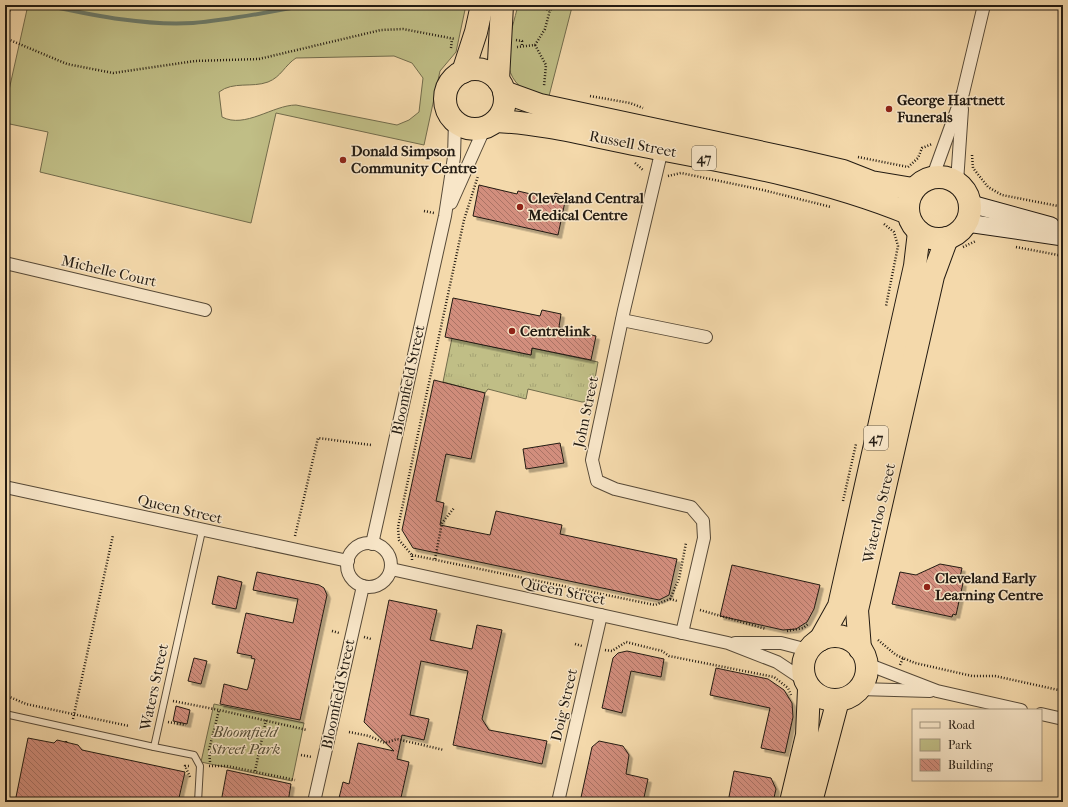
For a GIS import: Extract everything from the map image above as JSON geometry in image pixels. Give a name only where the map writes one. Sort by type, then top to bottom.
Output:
[{"type":"highway","points":[[455,121],[446,106],[446,97],[452,81],[463,72],[476,32],[482,5]]},
{"type":"highway","points":[[490,124],[504,108],[501,86],[502,5]]},
{"type":"highway","name":"47","points":[[463,72],[482,70],[491,74],[501,86]]},
{"type":"highway","name":"Russell Street","points":[[501,86],[544,93],[796,160],[843,171],[871,182],[913,189]]},
{"type":"highway","name":"47","points":[[455,121],[469,128],[490,124]]},
{"type":"highway","name":"Russell Street","points":[[490,124],[536,125],[662,149],[818,182],[868,197],[908,213]]},
{"type":"highway","points":[[933,176],[948,177],[957,182],[967,193],[969,213],[953,245],[919,232],[912,224],[908,213],[908,202],[913,189],[921,181],[933,176]]},
{"type":"highway","name":"Waterloo Street","points":[[812,637],[838,606],[915,266],[919,232]]},
{"type":"highway","name":"Waterloo Street","points":[[867,650],[857,610],[932,276],[953,245]]},
{"type":"highway","points":[[812,637],[846,638],[867,650]]},
{"type":"highway","name":"47","points":[[791,802],[807,736],[802,690],[802,670],[804,659],[812,637]]},
{"type":"highway","name":"47","points":[[859,689],[867,673],[867,650]]},
{"type":"highway","points":[[802,690],[827,700],[838,700],[849,697],[859,689]]},
{"type":"highway","points":[[811,802],[838,700]]},
{"type":"main road","points":[[969,213],[1063,229]]},
{"type":"main road","points":[[969,213],[1063,237]]},
{"type":"street","points":[[933,176],[963,93],[984,5]]},
{"type":"street","points":[[957,182],[963,93]]},
{"type":"street","name":"Bloomfield Street","points":[[372,544],[445,216],[454,157],[455,121]]},
{"type":"street","name":"Bloomfield Street","points":[[445,216],[490,124]]},
{"type":"street","name":"John Street","points":[[662,149],[622,320],[592,460],[598,480],[615,489],[691,507],[703,521],[704,538],[682,634]]},
{"type":"street","name":"Michelle Court","points":[[5,263],[205,310]]},
{"type":"street","points":[[622,320],[706,336]]},
{"type":"street","name":"Queen Street","points":[[5,487],[348,561]]},
{"type":"street","points":[[372,544],[385,550],[389,555],[391,569],[384,582],[378,585],[363,586],[349,574],[348,561],[350,555],[359,546],[372,544]]},
{"type":"street","name":"Queen Street","points":[[391,569],[728,643],[777,662],[802,690]]},
{"type":"street","name":"Bloomfield Street","points":[[314,802],[363,586]]},
{"type":"street","name":"Doig Street","points":[[558,802],[601,616]]},
{"type":"street","name":"Queen Street","points":[[728,643],[781,643],[812,637]]},
{"type":"street","points":[[867,650],[897,676],[937,691],[1017,709]]},
{"type":"street","points":[[859,689],[937,691]]},
{"type":"street","points":[[1042,714],[1063,719]]},
{"type":"lane","name":"Waters Street","points":[[5,714],[154,746],[202,530]]},
{"type":"lane","points":[[154,746],[194,755],[200,766],[199,799]]},
{"type":"path","points":[[8,17],[11,5]]},
{"type":"path","points":[[526,5],[550,10]]},
{"type":"path","points":[[511,47],[535,45],[545,29],[550,10],[557,5]]},
{"type":"path","points":[[5,38],[67,64],[113,73],[195,61],[259,59],[381,30],[403,29],[457,40]]},
{"type":"path","points":[[450,51],[452,39]]},
{"type":"path","points":[[522,41],[522,47]]},
{"type":"path","points":[[535,45],[546,65],[544,93]]},
{"type":"path","points":[[583,95],[630,103],[644,108]]},
{"type":"path","points":[[853,156],[908,167],[918,158],[922,148],[933,144],[944,146]]},
{"type":"path","points":[[960,149],[968,150],[973,157],[973,168],[988,187],[1002,195],[1063,207]]},
{"type":"path","points":[[629,161],[637,163],[643,170],[656,176],[665,177],[681,173],[763,190],[832,207]]},
{"type":"path","points":[[481,169],[464,220],[398,527],[399,540],[412,554],[655,605],[670,598],[678,579],[686,543]]},
{"type":"path","points":[[883,223],[894,232],[898,246],[885,314]]},
{"type":"path","points":[[953,245],[982,240]]},
{"type":"path","points":[[1012,246],[1063,256]]},
{"type":"path","points":[[295,536],[318,438],[371,445]]},
{"type":"path","points":[[842,503],[857,438]]},
{"type":"path","points":[[435,559],[442,523],[454,508]]},
{"type":"path","points":[[71,728],[113,535]]},
{"type":"path","points":[[412,554],[412,560]]},
{"type":"path","points":[[670,598],[708,613],[770,630]]},
{"type":"path","points":[[784,632],[803,628],[812,637]]},
{"type":"path","points":[[575,644],[612,651],[626,642],[662,651],[669,656],[774,677],[788,688],[802,690]]},
{"type":"path","points":[[867,650],[880,644],[903,658],[915,663],[972,676],[995,676],[1063,691]]},
{"type":"path","points":[[897,676],[903,658]]},
{"type":"path","points":[[5,695],[26,704],[129,726]]},
{"type":"path","points":[[165,699],[308,730]]},
{"type":"path","points":[[210,766],[209,750],[219,710]]},
{"type":"path","points":[[160,720],[186,725]]},
{"type":"path","points":[[255,771],[266,720]]},
{"type":"path","points":[[349,732],[369,736],[385,742],[397,739],[444,750]]},
{"type":"path","points":[[199,799],[184,766],[227,766],[295,780]]},
{"type":"green space","points":[[28,5],[466,5],[456,52],[440,71],[424,145],[276,113],[251,223],[40,172],[48,132],[5,123],[5,108]],"holes":[[[394,56],[412,63],[423,78],[419,112],[409,120],[397,125],[296,105],[287,106],[259,116],[240,120],[231,120],[222,117],[219,92],[230,87],[256,85],[268,82],[280,74],[296,58]]]},
{"type":"green space","points":[[518,5],[582,5],[572,7],[549,96],[525,90],[516,82],[510,72],[508,50]]},
{"type":"green space","points":[[452,338],[531,355],[532,348],[598,362],[591,401],[582,402],[528,389],[526,399],[488,389],[485,393],[443,382]]},
{"type":"green space","name":"Bloomfield Street Park","points":[[214,704],[304,723],[292,781],[201,762]]},
{"type":"building","name":"Cleveland Central Medical Centre","points":[[479,185],[517,194],[518,191],[552,199],[555,193],[566,197],[558,235],[473,216]]},
{"type":"building","name":"Centrelink","points":[[453,298],[540,316],[542,310],[561,314],[559,327],[596,336],[591,360],[532,348],[531,355],[445,337]]},
{"type":"building","points":[[434,380],[485,393],[471,459],[446,454],[436,501],[444,503],[440,525],[490,535],[496,511],[562,525],[560,534],[677,559],[669,595],[659,600],[413,548],[402,530]]},
{"type":"building","points":[[560,443],[564,463],[526,469],[523,449]]},
{"type":"building","points":[[940,564],[962,568],[959,582],[963,583],[956,615],[953,614],[952,617],[892,604],[900,572],[916,575]]},
{"type":"building","points":[[732,565],[820,585],[814,609],[807,622],[796,629],[783,630],[720,616]]},
{"type":"building","points":[[257,572],[319,585],[324,588],[327,595],[300,720],[220,704],[224,684],[247,690],[248,688],[255,659],[251,658],[252,656],[237,653],[246,613],[293,623],[298,599],[253,590]]},
{"type":"building","points":[[218,576],[242,582],[236,609],[212,604]]},
{"type":"building","points":[[389,600],[437,610],[430,640],[472,649],[477,625],[502,630],[482,719],[489,730],[547,741],[542,764],[453,745],[468,671],[421,661],[410,715],[429,719],[424,740],[402,735],[397,759],[409,762],[400,802],[338,802],[343,782],[349,784],[358,743],[394,751],[364,722]]},
{"type":"building","points":[[627,651],[664,659],[661,677],[631,671],[622,713],[602,708],[613,658],[618,653]]},
{"type":"building","points":[[194,658],[207,661],[201,684],[188,681]]},
{"type":"building","points":[[716,668],[768,679],[784,690],[792,703],[793,717],[785,753],[761,748],[770,708],[710,695]]},
{"type":"building","points":[[176,706],[190,710],[187,724],[173,721]]},
{"type":"building","points":[[28,738],[54,743],[57,740],[78,745],[82,750],[185,772],[178,802],[15,802]]},
{"type":"building","points":[[599,741],[623,746],[629,755],[626,774],[648,779],[643,802],[580,802],[592,747]]},
{"type":"building","points":[[227,770],[291,784],[288,802],[221,802]]},
{"type":"building","points":[[734,771],[771,778],[776,789],[773,802],[728,802]]},
{"type":"waterway","points":[[45,5],[118,19],[156,23],[193,23],[222,20],[307,5]]},
{"type":"place","name":"George Hartnett Funerals","points":[[889,109]]},
{"type":"place","name":"Donald Simpson Community Centre","points":[[343,160]]},
{"type":"place","name":"Cleveland Central Medical Centre","points":[[520,207]]},
{"type":"place","name":"Centrelink","points":[[512,331]]},
{"type":"place","name":"Cleveland Early Learning Centre","points":[[927,587]]}]
